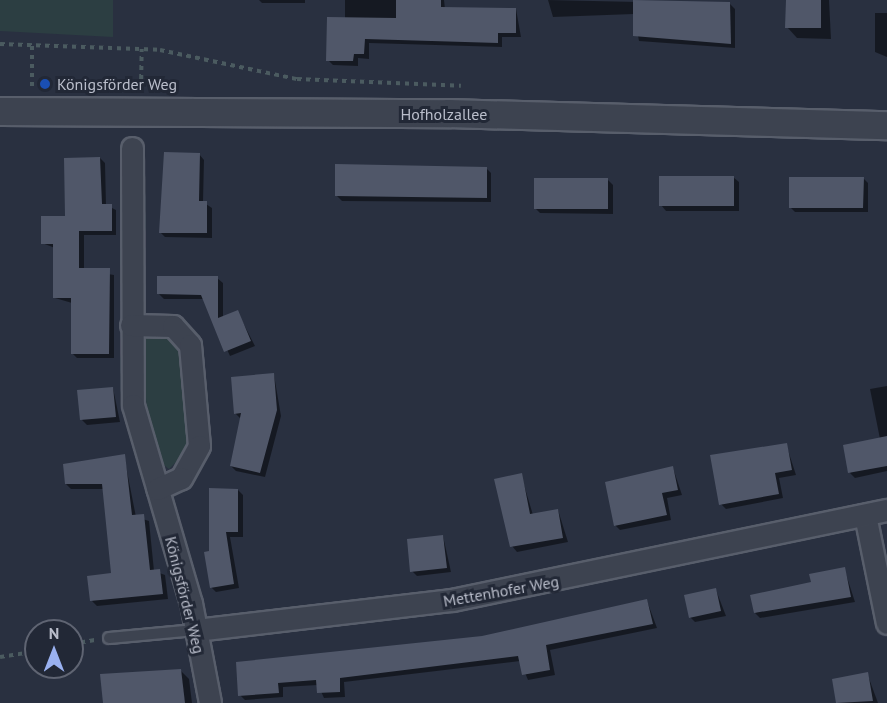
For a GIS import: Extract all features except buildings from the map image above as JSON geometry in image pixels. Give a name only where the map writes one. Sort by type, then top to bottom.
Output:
[{"type":"street","name":"Hofholzallee","points":[[0,111],[460,113],[887,125]]},
{"type":"street","name":"Königsförder Weg","points":[[132,148],[133,405],[196,630],[210,703]]},
{"type":"street","points":[[131,325],[174,326],[190,345],[200,446],[181,478],[157,489]]},
{"type":"street","name":"Mettenhofer Weg","points":[[196,630],[452,600],[887,510]]},
{"type":"street","points":[[865,515],[887,623]]},
{"type":"lane","name":"Mettenhofer Weg","points":[[109,638],[196,630]]},
{"type":"path","points":[[0,44],[142,50],[297,79],[448,84],[469,90]]},
{"type":"path","points":[[32,46],[31,86],[43,86]]},
{"type":"path","points":[[131,90],[141,92],[142,50]]},
{"type":"path","points":[[0,657],[24,653]]},
{"type":"shaded area","points":[[0,0],[113,0],[113,37],[0,31]]},
{"type":"shaded area","points":[[143,335],[171,335],[181,349],[190,448],[169,469],[160,462],[147,419]]},
{"type":"place","name":"Königsförder Weg","points":[[45,84]]}]
